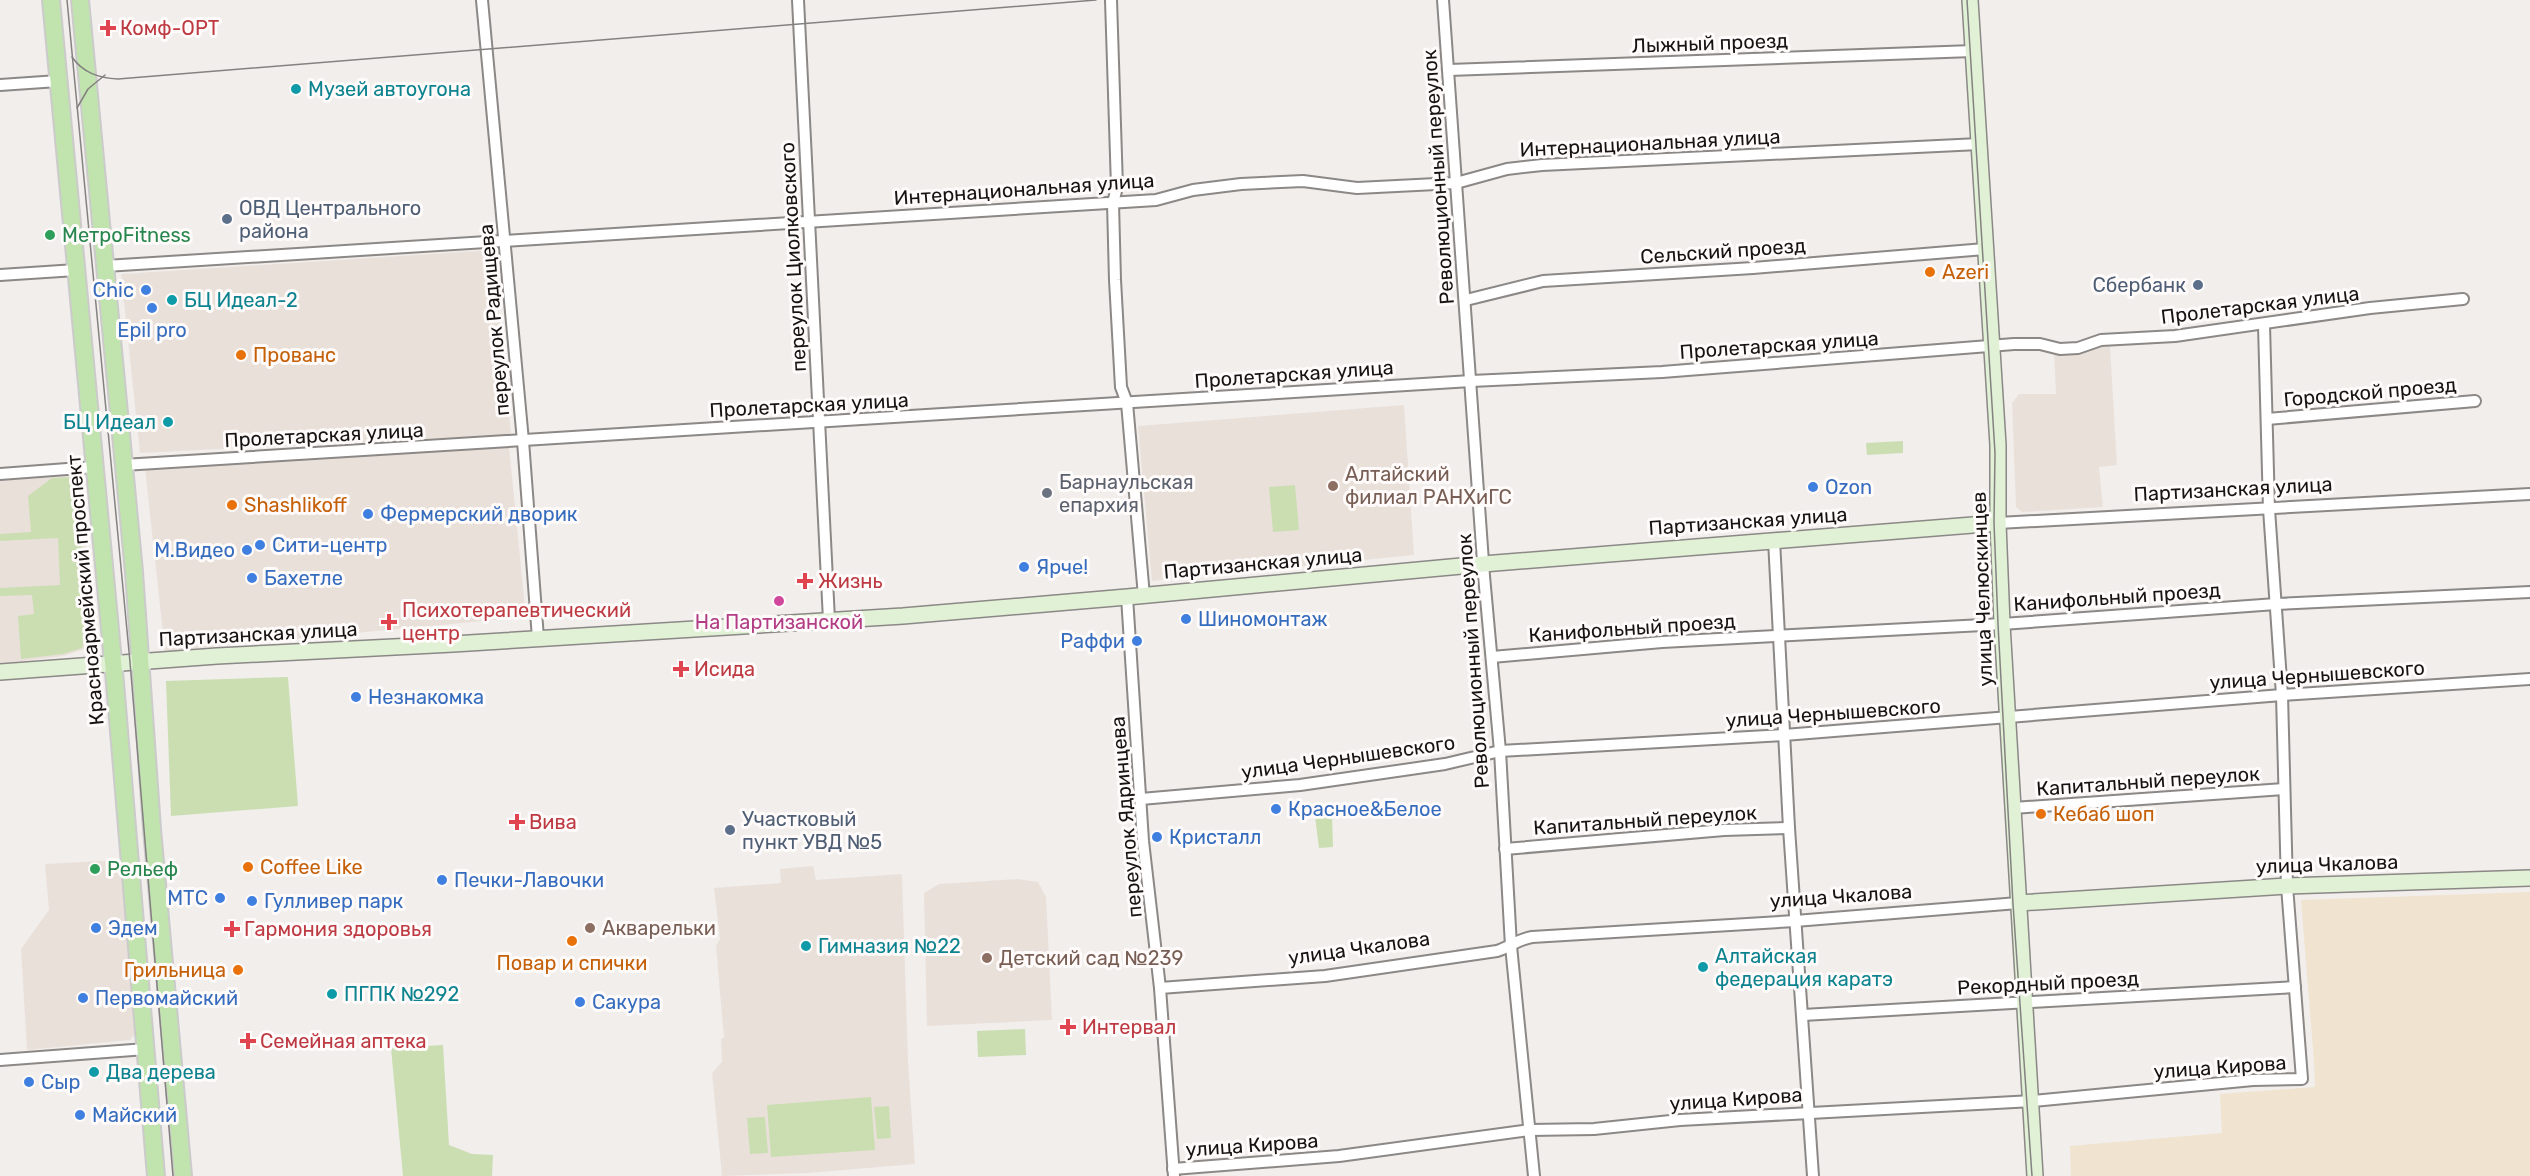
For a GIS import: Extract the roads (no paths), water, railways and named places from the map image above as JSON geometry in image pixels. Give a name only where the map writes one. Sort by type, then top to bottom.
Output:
[{"type":"main road","name":"Красноармейский проспект","points":[[51,0],[113,663],[156,1176]]},
{"type":"main road","points":[[80,0],[141,662],[152,829],[183,1176]]},
{"type":"main road","name":"улица Челюскинцев","points":[[1970,0],[1999,454],[1998,523],[2002,624],[2036,1176]]},
{"type":"main road","points":[[88,398],[117,396]]},
{"type":"main road","name":"Партизанская улица","points":[[0,672],[113,663],[829,620],[1144,596],[1483,564],[1998,523]]},
{"type":"main road","name":"улица Чкалова","points":[[2018,903],[2287,886],[2530,878]]},
{"type":"main road","points":[[153,1137],[180,1135]]},
{"type":"street","name":"переулок Радищева","points":[[482,0],[523,441],[538,638]]},
{"type":"street","name":"переулок Циолковского","points":[[798,0],[829,620]]},
{"type":"street","points":[[1111,0],[1117,187],[1113,203],[1115,280],[1121,387],[1127,403],[1144,596]]},
{"type":"street","name":"Революционный переулок","points":[[1443,0],[1483,564],[1500,751],[1510,946],[1534,1176]]},
{"type":"street","name":"Лыжный проезд","points":[[1449,70],[1973,51]]},
{"type":"street","points":[[0,85],[58,81]]},
{"type":"street","name":"Интернациональная улица","points":[[105,266],[808,224],[1156,200],[1193,190],[1251,183],[1303,181],[1357,188],[1456,183],[1507,170],[1542,165],[1979,144]]},
{"type":"street","name":"Сельский проезд","points":[[1466,300],[1543,281],[1754,268],[1985,249]]},
{"type":"street","points":[[0,275],[76,270]]},
{"type":"street","name":"Пролетарская улица","points":[[123,465],[1471,381],[1662,372],[1933,352],[1992,345],[2040,344],[2060,349],[2078,348],[2101,340],[2175,336],[2370,308],[2463,299]]},
{"type":"street","points":[[2264,325],[2269,508],[2282,695],[2287,886],[2295,987]]},
{"type":"street","name":"Городской проезд","points":[[2267,419],[2475,401]]},
{"type":"street","points":[[0,474],[94,467]]},
{"type":"street","name":"Партизанская улица","points":[[1998,523],[2530,494]]},
{"type":"street","points":[[1774,540],[1789,828],[1814,1176]]},
{"type":"street","name":"Канифольный проезд","points":[[1492,657],[1662,642],[2002,624],[2276,604],[2530,592]]},
{"type":"street","name":"переулок Ядринцева","points":[[1127,597],[1141,799],[1160,988],[1173,1172]]},
{"type":"street","name":"улица Чернышевского","points":[[1141,799],[1300,785],[1445,764],[1500,751],[1784,735],[2282,695],[2530,679]]},
{"type":"street","name":"Капитальный переулок","points":[[2013,808],[2284,789]]},
{"type":"street","name":"Капитальный переулок","points":[[1505,849],[1724,830],[1789,828]]},
{"type":"street","name":"улица Чкалова","points":[[1160,988],[1325,976],[1497,951],[1522,939],[1532,937],[1795,921],[2018,903]]},
{"type":"street","name":"Рекордный проезд","points":[[1803,1015],[2295,987]]},
{"type":"street","name":"улица Кирова","points":[[1173,1172],[1339,1156],[1530,1130],[1594,1129],[1680,1120],[2030,1101],[2253,1080],[2302,1079],[2295,987]]},
{"type":"street","points":[[0,1060],[146,1049]]},
{"type":"tram line","points":[[67,0],[130,662],[173,1176]]},
{"type":"tram line","points":[[72,57],[92,74],[118,79],[1096,0]]},
{"type":"tram line","points":[[1967,0],[1995,453],[1994,523],[1998,624],[2013,904],[2032,1176]]},
{"type":"tram line","points":[[77,108],[88,89],[105,75]]},
{"type":"place","name":"Комф-ОРТ","points":[[108,28]]},
{"type":"place","name":"Музей автоугона","points":[[296,89]]},
{"type":"place","name":"ОВД Центрального района","points":[[227,219]]},
{"type":"place","name":"МетроFitness","points":[[50,235]]},
{"type":"place","name":"Azeri","points":[[1930,272]]},
{"type":"place","name":"Сбербанк","points":[[2198,285]]},
{"type":"place","name":"Chic","points":[[146,290]]},
{"type":"place","name":"БЦ Идеал-2","points":[[172,300]]},
{"type":"place","name":"Epil pro","points":[[152,308]]},
{"type":"place","name":"Прованс","points":[[241,355]]},
{"type":"place","name":"БЦ Идеал","points":[[168,422]]},
{"type":"place","name":"Алтайский филиал РАНХиГС","points":[[1333,486]]},
{"type":"place","name":"Ozon","points":[[1813,487]]},
{"type":"place","name":"Барнаульская епархия","points":[[1047,493]]},
{"type":"place","name":"Shashlikoff","points":[[232,505]]},
{"type":"place","name":"Фермерский дворик","points":[[368,514]]},
{"type":"place","name":"Сити-центр","points":[[260,545]]},
{"type":"place","name":"М.Видео","points":[[247,550]]},
{"type":"place","name":"Ярче!","points":[[1024,567]]},
{"type":"place","name":"Бахетле","points":[[252,578]]},
{"type":"place","name":"Жизнь","points":[[805,581]]},
{"type":"place","name":"На Партизанской","points":[[779,601]]},
{"type":"place","name":"Шиномонтаж","points":[[1186,619]]},
{"type":"place","name":"Психотерапевтический центр","points":[[389,622]]},
{"type":"place","name":"Раффи","points":[[1137,641]]},
{"type":"place","name":"Исида","points":[[681,669]]},
{"type":"place","name":"Незнакомка","points":[[356,697]]},
{"type":"place","name":"Красное&Белое","points":[[1276,809]]},
{"type":"place","name":"Кебаб шоп","points":[[2041,814]]},
{"type":"place","name":"Вива","points":[[517,822]]},
{"type":"place","name":"Участковый пункт УВД №5","points":[[730,830]]},
{"type":"place","name":"Кристалл","points":[[1157,837]]},
{"type":"place","name":"Coffee Like","points":[[248,867]]},
{"type":"place","name":"Рельеф","points":[[95,869]]},
{"type":"place","name":"Печки-Лавочки","points":[[442,880]]},
{"type":"place","name":"МТС","points":[[220,898]]},
{"type":"place","name":"Гулливер парк","points":[[252,901]]},
{"type":"place","name":"Эдем","points":[[96,928]]},
{"type":"place","name":"Акварельки","points":[[590,928]]},
{"type":"place","name":"Гармония здоровья","points":[[232,929]]},
{"type":"place","name":"Повар и спички","points":[[572,941]]},
{"type":"place","name":"Гимназия №22","points":[[806,946]]},
{"type":"place","name":"Детский сад №239","points":[[987,958]]},
{"type":"place","name":"Алтайская федерация каратэ","points":[[1703,967]]},
{"type":"place","name":"Грильница","points":[[238,970]]},
{"type":"place","name":"ПГПК №292","points":[[332,994]]},
{"type":"place","name":"Первомайский","points":[[83,998]]},
{"type":"place","name":"Сакура","points":[[580,1002]]},
{"type":"place","name":"Интервал","points":[[1068,1027]]},
{"type":"place","name":"Семейная аптека","points":[[248,1041]]},
{"type":"place","name":"Два дерева","points":[[94,1072]]},
{"type":"place","name":"Сыр","points":[[29,1082]]},
{"type":"place","name":"Майский","points":[[80,1115]]}]
